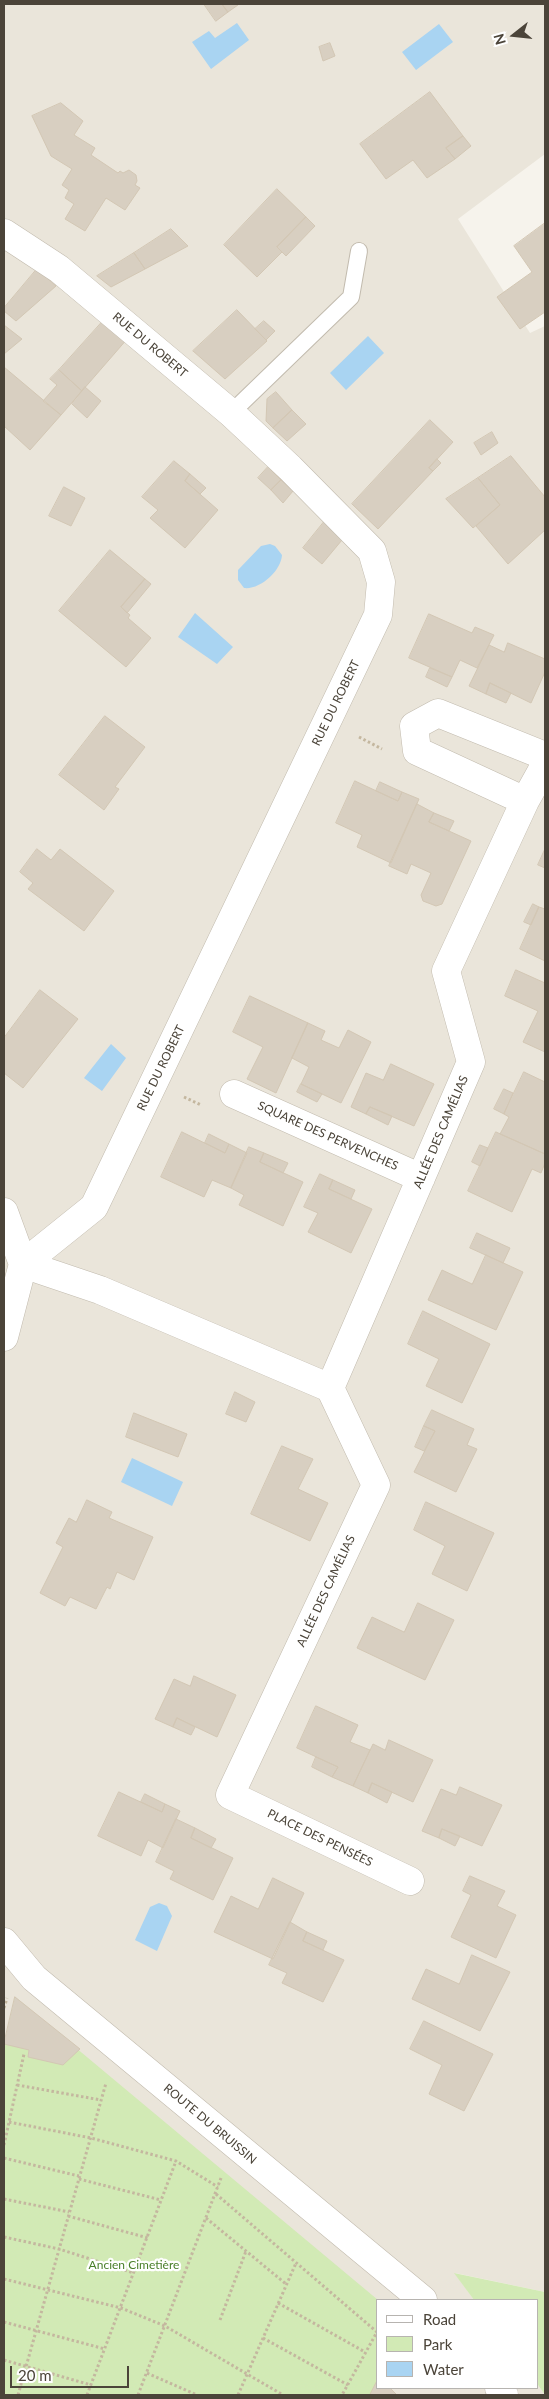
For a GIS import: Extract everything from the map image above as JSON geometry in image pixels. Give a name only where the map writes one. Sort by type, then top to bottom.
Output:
[{"type":"street","name":"RUE DU ROBERT","points":[[4,233],[59,269],[231,413],[290,468],[372,551],[380,582],[378,615],[94,1207],[23,1264]]},
{"type":"street","points":[[525,801],[417,751],[414,726],[438,713],[545,756]]},
{"type":"street","name":"ALLÉE DES CAMÉLIAS","points":[[230,1795],[376,1485],[330,1388],[471,1062],[446,971],[525,801],[545,765]]},
{"type":"street","name":"SQUARE DES PERVENCHES","points":[[234,1094],[422,1178]]},
{"type":"street","points":[[4,1212],[23,1264],[4,1337]]},
{"type":"street","points":[[23,1264],[100,1290],[330,1388]]},
{"type":"street","name":"PLACE DES PENSÉES","points":[[230,1795],[410,1881]]},
{"type":"street","name":"ROUTE DU BRUISSIN","points":[[4,1942],[34,1978],[422,2299]]},
{"type":"lane","points":[[231,413],[352,298],[359,251]]},
{"type":"path","points":[[18,2395],[109,2074],[124,2052]]},
{"type":"path","points":[[4,2145],[24,2054]]},
{"type":"path","points":[[17,2085],[101,2100]]},
{"type":"path","points":[[9,2122],[91,2138],[176,2161],[218,2187]]},
{"type":"path","points":[[138,2395],[216,2194],[223,2170],[241,2150]]},
{"type":"path","points":[[4,2158],[161,2200]]},
{"type":"path","points":[[87,2395],[176,2161]]},
{"type":"path","points":[[216,2194],[376,2331]]},
{"type":"path","points":[[4,2199],[69,2214],[148,2238]]},
{"type":"path","points":[[206,2218],[286,2284]]},
{"type":"path","points":[[4,2237],[58,2249],[134,2273]]},
{"type":"path","points":[[220,2320],[246,2251]]},
{"type":"path","points":[[238,2395],[296,2263]]},
{"type":"path","points":[[4,2279],[121,2308],[165,2326],[283,2395]]},
{"type":"path","points":[[278,2303],[366,2352]]},
{"type":"path","points":[[4,2322],[105,2350]]},
{"type":"path","points":[[342,2395],[376,2334]]},
{"type":"path","points":[[262,2338],[348,2385]]},
{"type":"path","points":[[4,2360],[91,2384]]},
{"type":"path","points":[[147,2373],[188,2393],[197,2395]]},
{"type":"shaded area","points":[[4,4],[545,4],[545,154],[458,219],[530,333],[545,326],[545,2292],[455,2273],[473,2299],[376,2299],[376,2389],[539,2389],[539,2386],[545,2395],[4,2395]]},
{"type":"green space","name":"Ancien Cimetière","points":[[15,1997],[377,2299],[376,2389],[391,2389],[397,2395],[4,2395],[4,2045]]},
{"type":"green space","points":[[454,2273],[545,2292],[545,2395],[539,2386],[539,2299],[473,2299]]},
{"type":"water","points":[[237,23],[249,40],[211,69],[192,42],[209,31],[215,38]]},
{"type":"water","points":[[439,24],[453,42],[416,70],[402,52]]},
{"type":"water","points":[[368,336],[384,353],[346,390],[330,373]]},
{"type":"water","points":[[270,544],[275,546],[282,555],[278,567],[263,583],[250,588],[244,588],[238,580],[238,570],[261,546]]},
{"type":"water","points":[[195,613],[233,647],[217,664],[178,637]]},
{"type":"water","points":[[111,1044],[126,1058],[102,1091],[84,1078]]},
{"type":"water","points":[[132,1458],[183,1482],[172,1506],[121,1482]]},
{"type":"water","points":[[159,1903],[167,1906],[172,1916],[157,1951],[135,1940],[150,1907]]},
{"type":"building","points":[[204,4],[222,4],[228,12],[216,21]]},
{"type":"building","points":[[222,4],[237,4],[238,5],[228,12]]},
{"type":"building","points":[[330,43],[335,56],[323,61],[319,47]]},
{"type":"building","points":[[430,92],[463,136],[446,148],[455,159],[427,178],[413,160],[386,179],[360,144]]},
{"type":"building","points":[[61,103],[83,121],[74,135],[95,148],[91,155],[118,173],[129,170],[136,175],[137,181],[135,185],[140,188],[125,210],[106,198],[85,231],[65,219],[74,204],[65,198],[69,190],[62,185],[72,169],[51,156],[32,116]]},
{"type":"building","points":[[463,136],[471,146],[455,159],[446,148]]},
{"type":"building","points":[[277,189],[306,217],[277,247],[282,252],[257,277],[224,245]]},
{"type":"building","points":[[306,217],[315,226],[286,256],[277,247]]},
{"type":"building","points":[[545,223],[545,312],[520,329],[497,297],[532,272],[514,246]]},
{"type":"building","points":[[171,229],[188,246],[145,269],[134,253]]},
{"type":"building","points":[[134,253],[145,269],[111,287],[97,276]]},
{"type":"building","points":[[37,269],[56,286],[16,321],[4,311],[4,308]]},
{"type":"building","points":[[237,310],[267,341],[225,379],[193,351]]},
{"type":"building","points":[[103,321],[128,338],[82,391],[59,370]]},
{"type":"building","points":[[264,321],[275,331],[266,340],[255,329]]},
{"type":"building","points":[[4,325],[22,339],[4,354]]},
{"type":"building","points":[[4,367],[61,415],[30,450],[4,426]]},
{"type":"building","points":[[59,370],[82,391],[61,415],[43,401],[57,385],[50,379]]},
{"type":"building","points":[[85,387],[101,401],[87,418],[72,404]]},
{"type":"building","points":[[276,392],[292,410],[273,428],[266,421],[267,399]]},
{"type":"building","points":[[292,410],[306,424],[287,441],[273,428]]},
{"type":"building","points":[[430,420],[453,442],[429,468],[433,471],[378,529],[352,504]]},
{"type":"building","points":[[492,432],[498,443],[481,455],[474,443]]},
{"type":"building","points":[[511,456],[545,497],[545,530],[508,564],[476,526],[500,505],[478,478]]},
{"type":"building","points":[[437,459],[441,463],[433,471],[429,468]]},
{"type":"building","points":[[174,461],[190,474],[185,481],[218,510],[185,548],[150,518],[158,510],[142,497]]},
{"type":"building","points":[[268,467],[281,480],[271,490],[258,478]]},
{"type":"building","points":[[190,474],[206,488],[200,494],[185,481]]},
{"type":"building","points":[[478,478],[500,505],[473,528],[446,499]]},
{"type":"building","points":[[281,480],[293,491],[283,503],[271,490]]},
{"type":"building","points":[[64,487],[85,498],[71,526],[49,516]]},
{"type":"building","points":[[324,522],[342,540],[322,564],[303,548]]},
{"type":"building","points":[[110,550],[145,579],[121,607],[130,615],[128,618],[151,638],[126,667],[59,611]]},
{"type":"building","points":[[145,579],[151,584],[127,613],[121,607]]},
{"type":"building","points":[[429,614],[472,633],[475,627],[494,635],[477,668],[460,660],[452,677],[409,658]]},
{"type":"building","points":[[508,643],[545,659],[545,672],[531,703],[490,683],[486,694],[469,686],[489,645],[504,652]]},
{"type":"building","points":[[430,668],[452,677],[447,687],[426,677]]},
{"type":"building","points":[[490,683],[511,693],[506,703],[486,694]]},
{"type":"building","points":[[105,716],[145,747],[115,787],[119,789],[104,810],[59,775]]},
{"type":"building","points":[[355,781],[398,801],[402,792],[419,799],[391,863],[357,847],[362,835],[336,823]]},
{"type":"building","points":[[380,782],[402,792],[398,801],[376,791]]},
{"type":"building","points":[[417,804],[434,813],[429,822],[471,841],[442,904],[436,906],[423,901],[421,895],[431,873],[411,864],[407,874],[389,866]]},
{"type":"building","points":[[434,813],[454,821],[449,831],[429,822]]},
{"type":"building","points":[[37,849],[51,860],[60,849],[114,891],[84,931],[28,889],[33,883],[20,872]]},
{"type":"building","points":[[545,849],[545,868],[538,865]]},
{"type":"building","points":[[533,904],[539,907],[531,925],[524,922]]},
{"type":"building","points":[[539,907],[545,909],[545,961],[520,949]]},
{"type":"building","points":[[516,970],[545,983],[545,1052],[523,1042],[538,1011],[505,996]]},
{"type":"building","points":[[40,990],[78,1019],[23,1088],[4,1073],[4,1038]]},
{"type":"building","points":[[250,996],[308,1023],[276,1093],[247,1079],[263,1047],[233,1032]]},
{"type":"building","points":[[308,1023],[325,1031],[321,1040],[339,1048],[348,1030],[371,1042],[341,1103],[301,1084],[309,1067],[292,1058]]},
{"type":"building","points":[[391,1064],[434,1084],[414,1126],[370,1107],[366,1114],[351,1107],[366,1073],[383,1080]]},
{"type":"building","points":[[524,1072],[545,1082],[545,1154],[500,1134],[509,1117],[504,1114]]},
{"type":"building","points":[[301,1084],[322,1094],[317,1102],[297,1092]]},
{"type":"building","points":[[504,1089],[513,1093],[504,1114],[494,1109]]},
{"type":"building","points":[[370,1107],[392,1116],[388,1125],[366,1114]]},
{"type":"building","points":[[182,1132],[225,1153],[229,1144],[247,1153],[231,1188],[212,1180],[204,1197],[161,1177]]},
{"type":"building","points":[[496,1132],[545,1154],[545,1163],[541,1173],[532,1169],[512,1212],[468,1191]]},
{"type":"building","points":[[209,1134],[229,1144],[225,1153],[205,1143]]},
{"type":"building","points":[[480,1145],[488,1148],[480,1166],[472,1162]]},
{"type":"building","points":[[249,1147],[264,1153],[260,1162],[303,1182],[283,1226],[239,1205],[244,1195],[231,1188]]},
{"type":"building","points":[[264,1153],[288,1163],[283,1173],[260,1162]]},
{"type":"building","points":[[320,1174],[333,1180],[329,1189],[372,1209],[351,1253],[308,1232],[318,1213],[304,1207]]},
{"type":"building","points":[[333,1180],[355,1190],[351,1199],[329,1189]]},
{"type":"building","points":[[477,1233],[510,1248],[503,1263],[470,1248]]},
{"type":"building","points":[[486,1255],[523,1272],[496,1330],[428,1300],[442,1270],[472,1284]]},
{"type":"building","points":[[423,1311],[490,1344],[462,1403],[426,1386],[439,1359],[408,1344]]},
{"type":"building","points":[[235,1392],[255,1402],[246,1422],[226,1414]]},
{"type":"building","points":[[432,1410],[474,1429],[467,1445],[477,1449],[456,1492],[414,1472],[435,1431],[424,1426]]},
{"type":"building","points":[[134,1413],[187,1434],[178,1457],[126,1437]]},
{"type":"building","points":[[424,1426],[435,1431],[424,1451],[415,1447]]},
{"type":"building","points":[[282,1446],[313,1459],[298,1489],[328,1503],[310,1541],[251,1514]]},
{"type":"building","points":[[87,1500],[112,1512],[109,1518],[153,1537],[134,1580],[117,1572],[110,1589],[107,1587],[96,1609],[70,1597],[65,1606],[40,1593],[63,1547],[56,1543],[69,1518],[76,1522]]},
{"type":"building","points":[[426,1502],[494,1533],[467,1591],[432,1574],[445,1546],[414,1530]]},
{"type":"building","points":[[418,1603],[454,1620],[425,1680],[357,1648],[372,1617],[404,1632]]},
{"type":"building","points":[[194,1676],[236,1695],[217,1737],[177,1718],[173,1727],[155,1719],[174,1679],[190,1686]]},
{"type":"building","points":[[316,1706],[358,1725],[350,1742],[370,1750],[353,1786],[332,1777],[338,1767],[297,1748]]},
{"type":"building","points":[[177,1718],[195,1727],[191,1735],[173,1727]]},
{"type":"building","points":[[389,1740],[433,1760],[413,1802],[372,1783],[368,1793],[353,1786],[373,1744],[385,1750]]},
{"type":"building","points":[[316,1757],[338,1767],[332,1777],[312,1767]]},
{"type":"building","points":[[372,1783],[392,1792],[387,1803],[368,1793]]},
{"type":"building","points":[[460,1787],[502,1805],[482,1846],[442,1829],[439,1838],[422,1831],[441,1789],[456,1795]]},
{"type":"building","points":[[119,1792],[162,1812],[165,1804],[180,1811],[163,1848],[148,1840],[141,1856],[98,1836]]},
{"type":"building","points":[[145,1794],[165,1804],[162,1812],[141,1802]]},
{"type":"building","points":[[176,1819],[195,1828],[191,1838],[233,1858],[213,1900],[170,1879],[174,1871],[156,1862]]},
{"type":"building","points":[[195,1828],[216,1839],[211,1848],[191,1838]]},
{"type":"building","points":[[442,1829],[460,1836],[455,1846],[439,1838]]},
{"type":"building","points":[[470,1876],[505,1891],[497,1906],[516,1915],[496,1958],[451,1937],[471,1895],[463,1891]]},
{"type":"building","points":[[273,1878],[304,1893],[273,1959],[214,1932],[231,1896],[258,1909]]},
{"type":"building","points":[[290,1922],[307,1932],[303,1941],[344,1960],[323,2002],[282,1983],[287,1973],[269,1965]]},
{"type":"building","points":[[307,1932],[327,1941],[323,1950],[303,1941]]},
{"type":"building","points":[[472,1955],[510,1972],[480,2031],[412,1999],[426,1969],[459,1984]]},
{"type":"building","points":[[15,1997],[80,2049],[63,2065],[28,2057],[29,2050],[4,2044]]},
{"type":"building","points":[[424,2021],[493,2054],[464,2111],[429,2094],[442,2065],[410,2049]]},
{"type":"building","points":[[376,2383],[376,2389],[391,2389],[397,2395],[370,2395]]}]
